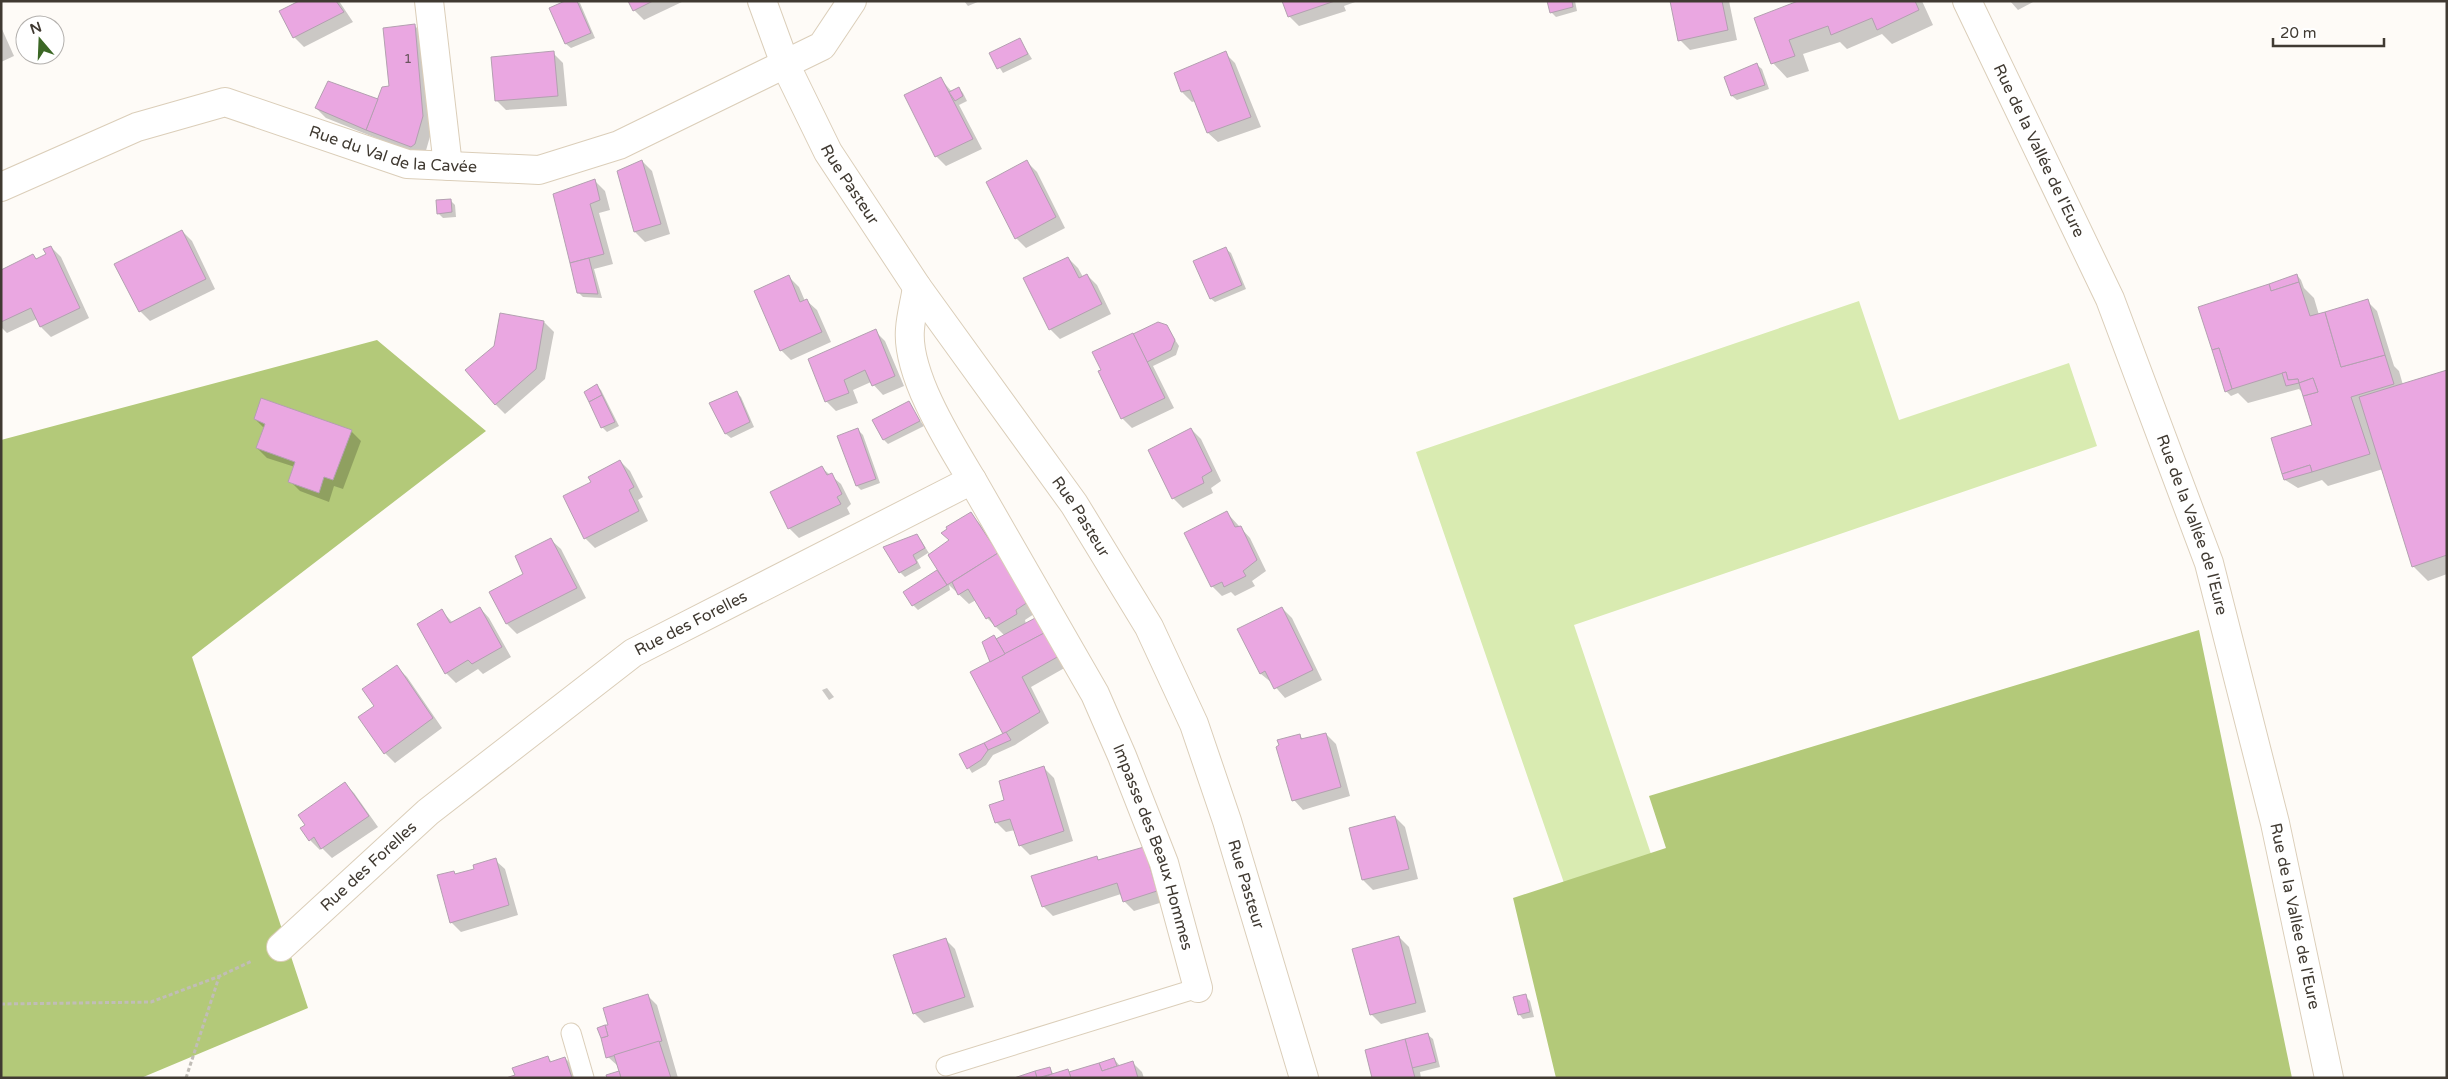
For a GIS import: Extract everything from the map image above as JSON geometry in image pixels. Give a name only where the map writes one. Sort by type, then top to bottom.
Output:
[{"type":"street","points":[[429,1],[448,166]]},
{"type":"street","name":"Rue Pasteur","points":[[762,1],[785,64],[828,152],[917,288],[1074,504],[1149,627],[1194,724],[1227,821],[1304,1078]]},
{"type":"street","name":"Rue du Val de la Cavée","points":[[1,188],[137,127],[225,102],[407,164],[540,170],[620,145],[822,46],[852,1]]},
{"type":"street","name":"Rue de la Vallée de l'Eure","points":[[1967,1],[2110,299],[2209,563],[2274,823],[2329,1078]]},
{"type":"street","points":[[917,288],[910,331],[916,373],[951,444],[972,480]]},
{"type":"street","name":"Rue des Forelles","points":[[281,947],[428,812],[633,653],[972,480]]},
{"type":"street","name":"Impasse des Beaux Hommes","points":[[972,480],[1099,703],[1164,863],[1198,988]]},
{"type":"lane","name":"Impasse des Beaux Hommes","points":[[946,1066],[1198,988]]},
{"type":"lane","points":[[571,1034],[584,1078]]},
{"type":"path","points":[[1,1004],[151,1002],[220,976],[281,947]]},
{"type":"path","points":[[186,1078],[220,976]]},
{"type":"green space","points":[[1859,301],[1899,420],[2069,363],[2097,446],[1574,625],[1651,854],[1564,883],[1416,452]]},
{"type":"green space","points":[[377,340],[486,431],[192,657],[308,1008],[141,1078],[1,1078],[1,440]]},
{"type":"green space","points":[[2199,630],[2292,1078],[1556,1078],[1513,898],[1666,848],[1649,796]]},
{"type":"building","points":[[299,1],[336,1],[344,12],[293,38],[279,11]]},
{"type":"building","points":[[565,1],[577,1],[591,33],[565,44],[549,8]]},
{"type":"building","points":[[628,1],[653,1],[633,11]]},
{"type":"building","points":[[1282,1],[1335,1],[1288,17]]},
{"type":"building","points":[[1547,1],[1572,1],[1573,7],[1550,13]]},
{"type":"building","points":[[1670,1],[1722,1],[1728,30],[1678,41]]},
{"type":"building","points":[[1798,1],[1915,1],[1919,10],[1877,30],[1872,18],[1831,35],[1828,26],[1789,40],[1795,56],[1771,64],[1754,18]]},
{"type":"building","points":[[415,24],[423,116],[415,144],[411,147],[366,130],[382,87],[389,86],[383,28]]},
{"type":"building","points":[[1020,38],[1028,54],[997,69],[989,53]]},
{"type":"building","points":[[554,51],[558,96],[495,101],[491,57]]},
{"type":"building","points":[[1226,51],[1251,117],[1207,133],[1190,90],[1181,92],[1174,73]]},
{"type":"building","points":[[1757,63],[1765,85],[1731,96],[1724,77]]},
{"type":"building","points":[[941,77],[973,139],[935,157],[904,95]]},
{"type":"building","points":[[328,81],[378,99],[366,130],[315,108]]},
{"type":"building","points":[[959,87],[963,96],[955,101],[949,92]]},
{"type":"building","points":[[642,160],[661,224],[634,232],[617,171]]},
{"type":"building","points":[[1027,160],[1056,217],[1015,239],[986,182]]},
{"type":"building","points":[[595,179],[600,200],[590,204],[604,254],[570,263],[553,194]]},
{"type":"building","points":[[451,199],[452,212],[437,214],[436,200]]},
{"type":"building","points":[[182,230],[206,279],[139,312],[114,264]]},
{"type":"building","points":[[51,246],[80,308],[40,327],[31,308],[1,322],[1,270],[33,254],[36,259],[46,254],[43,249]]},
{"type":"building","points":[[1226,247],[1242,285],[1210,299],[1193,261]]},
{"type":"building","points":[[1068,257],[1079,278],[1087,274],[1102,304],[1049,330],[1023,278]]},
{"type":"building","points":[[589,258],[598,294],[577,293],[570,263]]},
{"type":"building","points":[[2297,274],[2299,282],[2271,291],[2269,284]]},
{"type":"building","points":[[789,275],[800,302],[807,299],[822,332],[780,351],[754,291]]},
{"type":"building","points":[[2299,282],[2310,316],[2325,312],[2341,367],[2385,355],[2394,384],[2351,397],[2370,454],[2312,472],[2310,465],[2282,474],[2271,438],[2312,425],[2303,396],[2318,392],[2313,378],[2299,383],[2298,379],[2288,380],[2286,372],[2232,389],[2219,348],[2212,350],[2198,307],[2269,284],[2271,291]]},
{"type":"building","points":[[2368,299],[2385,355],[2341,367],[2325,312]]},
{"type":"building","points":[[500,313],[544,321],[536,369],[495,405],[465,370],[494,346]]},
{"type":"building","points":[[1158,322],[1167,325],[1175,340],[1171,350],[1147,362],[1133,334]]},
{"type":"building","points":[[876,329],[895,376],[872,386],[865,370],[844,380],[849,393],[825,402],[808,359]]},
{"type":"building","points":[[1133,333],[1165,398],[1121,419],[1098,371],[1101,370],[1092,352]]},
{"type":"building","points":[[2219,348],[2232,389],[2225,392],[2212,350]]},
{"type":"building","points":[[2447,370],[2447,555],[2412,567],[2359,397]]},
{"type":"building","points":[[2286,372],[2288,380],[2298,379],[2299,383],[2286,386],[2282,373]]},
{"type":"building","points":[[2313,378],[2318,392],[2303,396],[2299,383]]},
{"type":"building","points":[[597,384],[602,395],[589,402],[584,392]]},
{"type":"building","points":[[737,391],[750,422],[725,434],[709,403]]},
{"type":"building","points":[[602,395],[615,422],[601,428],[589,402]]},
{"type":"building","points":[[261,398],[352,430],[333,480],[324,477],[319,493],[288,482],[295,462],[256,448],[265,424],[254,419]]},
{"type":"building","points":[[909,401],[920,421],[883,440],[872,420]]},
{"type":"building","points":[[858,428],[876,479],[856,486],[837,436]]},
{"type":"building","points":[[1191,428],[1212,471],[1202,477],[1204,483],[1172,499],[1148,450]]},
{"type":"building","points":[[620,460],[634,487],[629,490],[639,511],[584,539],[563,496],[591,482],[588,477]]},
{"type":"building","points":[[2310,465],[2312,472],[2284,480],[2282,474]]},
{"type":"building","points":[[822,466],[827,475],[832,473],[842,494],[837,497],[841,504],[788,529],[770,492]]},
{"type":"building","points":[[1227,511],[1235,527],[1241,526],[1257,560],[1243,571],[1246,576],[1224,587],[1222,582],[1211,587],[1184,533]]},
{"type":"building","points":[[971,512],[998,553],[947,585],[928,555],[949,540],[941,533],[947,529],[946,527]]},
{"type":"building","points":[[917,534],[925,548],[913,555],[917,563],[899,573],[883,547]]},
{"type":"building","points":[[551,538],[577,588],[506,624],[489,592],[523,574],[515,556]]},
{"type":"building","points":[[998,553],[1028,602],[1016,610],[1017,614],[995,627],[989,617],[986,619],[968,589],[958,595],[952,582]]},
{"type":"building","points":[[937,570],[947,585],[912,606],[903,592]]},
{"type":"building","points":[[480,607],[502,647],[472,664],[468,660],[445,674],[417,624],[442,609],[450,623]]},
{"type":"building","points":[[1282,607],[1313,670],[1274,689],[1265,671],[1260,674],[1237,629]]},
{"type":"building","points":[[1037,617],[1046,632],[1005,654],[996,639]]},
{"type":"building","points":[[1046,632],[1059,656],[1022,677],[1040,712],[1003,734],[970,672]]},
{"type":"building","points":[[994,635],[1005,654],[990,662],[982,642]]},
{"type":"building","points":[[397,665],[433,718],[384,754],[358,717],[374,706],[362,689]]},
{"type":"building","points":[[1006,732],[1011,740],[988,750],[984,743]]},
{"type":"building","points":[[1326,733],[1341,787],[1292,801],[1276,747],[1279,745],[1277,740],[1300,734],[1301,739]]},
{"type":"building","points":[[984,743],[988,750],[981,760],[967,769],[959,754]]},
{"type":"building","points":[[1044,766],[1064,831],[1019,846],[1010,819],[995,823],[989,805],[1004,800],[999,781]]},
{"type":"building","points":[[345,782],[369,816],[321,849],[314,837],[309,841],[300,828],[305,825],[298,815]]},
{"type":"building","points":[[1395,816],[1409,869],[1362,880],[1349,828]]},
{"type":"building","points":[[1144,847],[1157,891],[1123,902],[1117,883],[1042,907],[1031,876],[1097,856],[1098,860]]},
{"type":"building","points":[[496,858],[509,905],[450,923],[437,875],[454,871],[455,874],[474,869],[473,865]]},
{"type":"building","points":[[1399,936],[1416,1003],[1370,1015],[1352,949]]},
{"type":"building","points":[[946,938],[965,997],[913,1014],[893,955]]},
{"type":"building","points":[[648,994],[662,1041],[606,1058],[601,1038],[608,1036],[605,1025],[608,1025],[603,1008]]},
{"type":"building","points":[[1526,994],[1530,1012],[1518,1015],[1513,997]]},
{"type":"building","points":[[605,1025],[608,1036],[601,1038],[597,1028]]},
{"type":"building","points":[[1428,1033],[1436,1062],[1412,1068],[1405,1039]]},
{"type":"building","points":[[1405,1039],[1415,1078],[1372,1078],[1365,1050]]},
{"type":"building","points":[[659,1041],[671,1078],[621,1078],[614,1055]]},
{"type":"building","points":[[548,1056],[550,1062],[565,1057],[572,1078],[506,1078],[515,1075],[512,1068]]},
{"type":"building","points":[[1114,1058],[1117,1066],[1102,1071],[1099,1063]]},
{"type":"building","points":[[1133,1061],[1138,1078],[1071,1078],[1069,1072],[1099,1063],[1102,1071]]},
{"type":"building","points":[[1050,1067],[1052,1074],[1037,1078],[1035,1071]]},
{"type":"building","points":[[1068,1069],[1071,1078],[1042,1078],[1052,1074]]},
{"type":"building","points":[[619,1071],[621,1078],[607,1078],[606,1075]]},
{"type":"building","points":[[1035,1071],[1037,1078],[1014,1078]]}]
